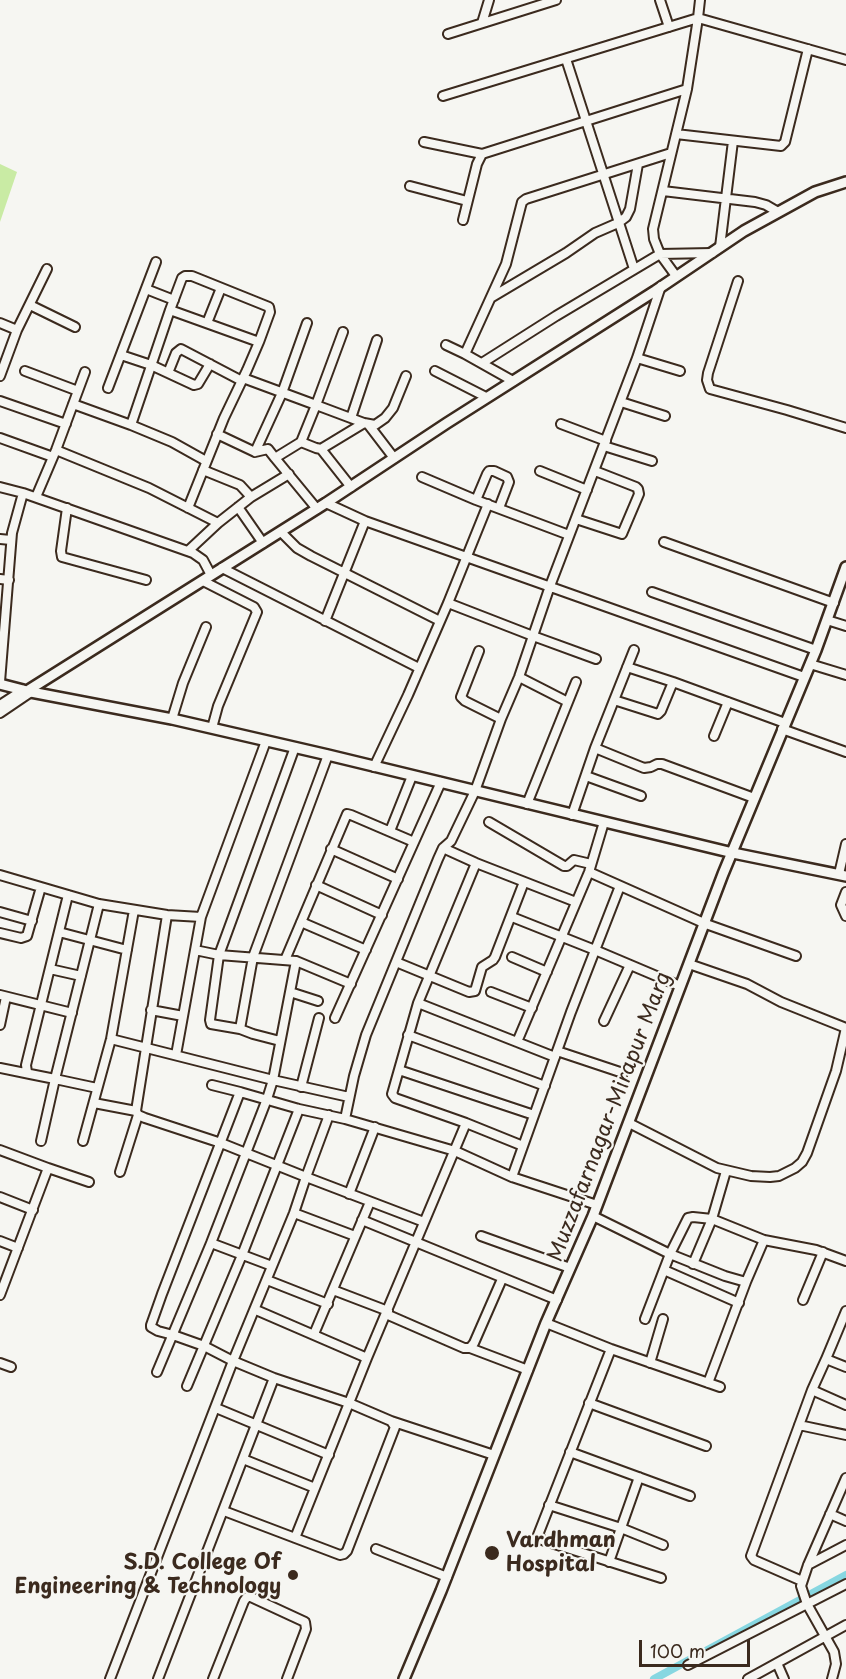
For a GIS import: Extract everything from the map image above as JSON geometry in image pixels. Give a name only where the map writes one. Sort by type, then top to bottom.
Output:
[{"type":"main road","points":[[27,691],[317,509],[744,231],[815,192],[846,182]]},
{"type":"main road","name":"Muzzafarnagar-Mirapur Marg","points":[[404,1679],[447,1577],[546,1323],[593,1216],[754,798],[834,603],[842,590],[846,567]]},
{"type":"main road","points":[[0,683],[27,691],[212,728],[733,853],[842,875]]},
{"type":"street","points":[[482,23],[489,0]]},
{"type":"street","points":[[448,34],[554,0]]},
{"type":"street","points":[[660,0],[669,27]]},
{"type":"street","points":[[676,276],[660,254],[653,229],[687,89],[700,0]]},
{"type":"street","points":[[443,96],[699,18],[846,60]]},
{"type":"street","points":[[676,134],[779,147],[783,145],[808,49]]},
{"type":"street","points":[[566,58],[634,269]]},
{"type":"street","points":[[424,142],[482,154],[687,89]]},
{"type":"street","points":[[720,247],[733,141]]},
{"type":"street","points":[[465,354],[508,258],[522,202],[671,153]]},
{"type":"street","points":[[463,220],[477,164],[482,154]]},
{"type":"street","points":[[491,298],[595,233],[626,217],[629,212],[638,164]]},
{"type":"street","points":[[410,186],[468,201]]},
{"type":"street","points":[[663,191],[761,203],[778,212]]},
{"type":"street","points":[[482,363],[555,316],[660,254],[712,253]]},
{"type":"street","points":[[108,388],[156,262]]},
{"type":"street","points":[[0,376],[2,362],[47,270]]},
{"type":"street","points":[[131,425],[182,278],[192,276],[269,307],[270,312],[259,342],[217,434],[188,508]]},
{"type":"street","points":[[738,281],[706,380],[710,389],[846,428]]},
{"type":"street","points":[[345,1119],[362,1045],[443,848],[451,842],[475,790],[501,718],[519,677],[569,535],[621,402],[661,286]]},
{"type":"street","points":[[207,323],[221,288]]},
{"type":"street","points":[[146,289],[174,300]]},
{"type":"street","points":[[30,305],[75,327]]},
{"type":"street","points":[[170,310],[259,342]]},
{"type":"street","points":[[0,323],[17,330]]},
{"type":"street","points":[[255,452],[282,393],[307,323]]},
{"type":"street","points":[[275,458],[301,442],[343,332]]},
{"type":"street","points":[[351,418],[377,340]]},
{"type":"street","points":[[446,345],[513,381]]},
{"type":"street","points":[[168,373],[176,353],[181,349],[243,380],[372,425],[377,424],[390,413],[406,376]]},
{"type":"street","points":[[121,354],[151,365],[191,385],[198,384],[210,364]]},
{"type":"street","points":[[637,358],[680,371]]},
{"type":"street","points":[[25,370],[78,391]]},
{"type":"street","points":[[435,371],[486,397]]},
{"type":"street","points":[[36,497],[85,372]]},
{"type":"street","points":[[0,401],[66,424]]},
{"type":"street","points":[[621,402],[665,416]]},
{"type":"street","points":[[73,404],[131,425],[206,460]]},
{"type":"street","points":[[321,449],[366,423]]},
{"type":"street","points":[[366,423],[394,458]]},
{"type":"street","points":[[561,424],[605,444],[652,461]]},
{"type":"street","points":[[217,434],[255,452],[268,449],[317,509]]},
{"type":"street","points":[[0,438],[54,454],[149,488],[218,524]]},
{"type":"street","points":[[301,442],[321,449],[351,487]]},
{"type":"street","points":[[203,470],[240,485],[251,497]]},
{"type":"street","points":[[476,500],[487,474],[489,471],[494,471],[507,477],[509,482],[499,508]]},
{"type":"street","points":[[540,471],[587,490]]},
{"type":"street","points":[[576,519],[622,534],[639,494],[636,487],[595,471]]},
{"type":"street","points":[[189,551],[238,507],[289,474]]},
{"type":"street","points":[[422,477],[569,535]]},
{"type":"street","points":[[0,487],[36,497],[189,551],[203,560],[211,575]]},
{"type":"street","points":[[0,683],[11,540],[23,494]]},
{"type":"street","points":[[326,503],[364,520],[804,677]]},
{"type":"street","points":[[374,767],[468,557],[488,504]]},
{"type":"street","points":[[238,507],[263,543]]},
{"type":"street","points":[[68,508],[62,557],[146,580]]},
{"type":"street","points":[[325,621],[364,520]]},
{"type":"street","points":[[281,532],[304,552],[440,621]]},
{"type":"street","points":[[0,539],[11,540]]},
{"type":"street","points":[[664,542],[834,603]]},
{"type":"street","points":[[222,568],[419,668]]},
{"type":"street","points":[[0,579],[9,580]]},
{"type":"street","points":[[202,581],[254,607],[257,612],[218,706],[212,728]]},
{"type":"street","points":[[652,592],[816,650]]},
{"type":"street","points":[[448,603],[596,659]]},
{"type":"street","points":[[827,620],[846,626]]},
{"type":"street","points":[[172,719],[183,683],[206,627]]},
{"type":"street","points":[[572,815],[595,748],[634,650]]},
{"type":"street","points":[[480,651],[461,697],[465,702],[501,718]]},
{"type":"street","points":[[810,664],[846,675]]},
{"type":"street","points":[[627,667],[728,702],[846,752]]},
{"type":"street","points":[[519,677],[568,702]]},
{"type":"street","points":[[527,804],[576,682]]},
{"type":"street","points":[[615,700],[658,714],[673,682]]},
{"type":"street","points":[[0,705],[27,691]]},
{"type":"street","points":[[0,713],[27,691]]},
{"type":"street","points":[[714,736],[728,702]]},
{"type":"street","points":[[176,1055],[201,917],[266,741]]},
{"type":"street","points":[[280,1041],[210,1022],[219,955],[295,747]]},
{"type":"street","points":[[595,748],[644,768],[662,764],[754,798]]},
{"type":"street","points":[[240,1029],[253,957],[328,755]]},
{"type":"street","points":[[390,831],[412,776]]},
{"type":"street","points":[[586,776],[641,796]]},
{"type":"street","points":[[335,1018],[441,782]]},
{"type":"street","points":[[285,960],[346,814],[414,842]]},
{"type":"street","points":[[489,822],[564,866],[574,860],[620,886],[706,924],[796,956]]},
{"type":"street","points":[[518,1042],[590,868],[604,822]]},
{"type":"street","points":[[842,875],[846,844]]},
{"type":"street","points":[[443,848],[576,902]]},
{"type":"street","points":[[331,849],[398,879]]},
{"type":"street","points":[[476,863],[418,1003],[392,1094],[395,1098],[523,1146]]},
{"type":"street","points":[[0,875],[99,904],[167,915],[201,917]]},
{"type":"street","points":[[396,962],[469,992],[475,991],[480,970],[495,957],[525,882]]},
{"type":"street","points":[[316,885],[381,915]]},
{"type":"street","points":[[512,1177],[620,886]]},
{"type":"street","points":[[0,933],[25,938],[27,936],[41,887]]},
{"type":"street","points":[[846,892],[841,905],[846,916]]},
{"type":"street","points":[[30,1074],[27,1072],[26,1065],[68,895]]},
{"type":"street","points":[[40,1142],[99,904]]},
{"type":"street","points":[[83,1141],[111,1039],[134,910]]},
{"type":"street","points":[[0,912],[32,921]]},
{"type":"street","points":[[120,1172],[137,1113],[167,915]]},
{"type":"street","points":[[512,917],[680,986]]},
{"type":"street","points":[[301,922],[366,950]]},
{"type":"street","points":[[59,932],[127,950]]},
{"type":"street","points":[[195,950],[219,955],[296,961],[351,984]]},
{"type":"street","points":[[512,957],[547,972]]},
{"type":"street","points":[[157,1372],[211,1243],[267,1099],[273,1080],[296,961]]},
{"type":"street","points":[[629,1123],[707,1164],[751,1176],[779,1176],[795,1168],[802,1162],[813,1140],[836,1071],[846,1028],[794,1008],[747,984],[689,964]]},
{"type":"street","points":[[604,1021],[630,965]]},
{"type":"street","points":[[50,969],[81,976]]},
{"type":"street","points":[[290,992],[318,1001]]},
{"type":"street","points":[[491,992],[532,1008]]},
{"type":"street","points":[[0,1025],[3,996],[72,1013]]},
{"type":"street","points":[[418,1003],[518,1042],[623,1073]]},
{"type":"street","points":[[151,1010],[183,1016]]},
{"type":"street","points":[[302,1087],[319,1018]]},
{"type":"street","points":[[408,1035],[545,1086]]},
{"type":"street","points":[[111,1039],[349,1097]]},
{"type":"street","points":[[0,1068],[97,1089]]},
{"type":"street","points":[[399,1070],[534,1115]]},
{"type":"street","points":[[212,1085],[375,1127],[455,1151],[512,1177],[597,1205]]},
{"type":"street","points":[[240,1092],[151,1328],[204,1346],[274,1378],[494,1455]]},
{"type":"street","points":[[94,1103],[137,1113],[221,1143],[424,1222]]},
{"type":"street","points":[[187,1386],[242,1255],[299,1109]]},
{"type":"street","points":[[110,1679],[233,1361],[256,1310],[294,1213],[329,1115]]},
{"type":"street","points":[[295,1538],[466,1123]]},
{"type":"street","points":[[349,1194],[375,1127]]},
{"type":"street","points":[[0,1150],[89,1182]]},
{"type":"street","points":[[1,1291],[48,1168]]},
{"type":"street","points":[[693,1264],[712,1219],[726,1171]]},
{"type":"street","points":[[0,1197],[33,1210]]},
{"type":"street","points":[[314,1334],[370,1202]]},
{"type":"street","points":[[294,1213],[355,1236]]},
{"type":"street","points":[[593,1216],[693,1264],[746,1282]]},
{"type":"street","points":[[645,1319],[670,1254],[688,1218],[712,1219],[764,1240],[823,1252],[846,1261]]},
{"type":"street","points":[[362,1220],[556,1300]]},
{"type":"street","points":[[481,1236],[570,1268]]},
{"type":"street","points":[[708,1383],[764,1240]]},
{"type":"street","points":[[0,1241],[18,1248]]},
{"type":"street","points":[[211,1243],[272,1266]]},
{"type":"street","points":[[803,1300],[823,1252]]},
{"type":"street","points":[[664,1270],[739,1303]]},
{"type":"street","points":[[470,1348],[502,1279]]},
{"type":"street","points":[[267,1280],[327,1304]]},
{"type":"street","points":[[333,1290],[464,1348],[470,1348],[528,1370]]},
{"type":"street","points":[[256,1310],[368,1358]]},
{"type":"street","points":[[802,1581],[754,1560],[751,1556],[812,1390],[843,1328],[846,1311]]},
{"type":"street","points":[[650,1363],[663,1318]]},
{"type":"street","points":[[546,1323],[611,1349],[720,1387]]},
{"type":"street","points":[[611,1349],[549,1505],[539,1538],[661,1578]]},
{"type":"street","points":[[826,1359],[846,1368]]},
{"type":"street","points":[[0,1363],[11,1367]]},
{"type":"street","points":[[158,1679],[274,1378]]},
{"type":"street","points":[[812,1390],[846,1405]]},
{"type":"street","points":[[589,1403],[706,1446]]},
{"type":"street","points":[[216,1408],[329,1455]]},
{"type":"street","points":[[224,1511],[340,1555],[344,1554],[394,1430],[392,1421]]},
{"type":"street","points":[[799,1425],[846,1435]]},
{"type":"street","points":[[570,1452],[690,1496]]},
{"type":"street","points":[[243,1459],[315,1488]]},
{"type":"street","points":[[609,1562],[639,1477]]},
{"type":"street","points":[[832,1679],[836,1658],[805,1598],[802,1581],[846,1480]]},
{"type":"street","points":[[549,1505],[621,1528],[663,1545]]},
{"type":"street","points":[[830,1514],[846,1521]]},
{"type":"street","points":[[808,1565],[846,1545]]},
{"type":"street","points":[[376,1550],[447,1577]]},
{"type":"street","points":[[688,1665],[805,1598],[846,1584]]},
{"type":"street","points":[[213,1679],[244,1601],[251,1597],[305,1622],[306,1629],[287,1679]]},
{"type":"street","points":[[748,1679],[846,1624]]},
{"type":"street","points":[[836,1658],[846,1655]]},
{"type":"street","points":[[777,1663],[784,1679]]},
{"type":"green space","points":[[0,164],[17,172],[0,222]]},
{"type":"waterway","points":[[654,1679],[846,1575]]},
{"type":"place","name":"Vardhman Hospital","points":[[492,1553]]},
{"type":"place","name":"S.D. College Of Engineering & Technology","points":[[293,1575]]}]
